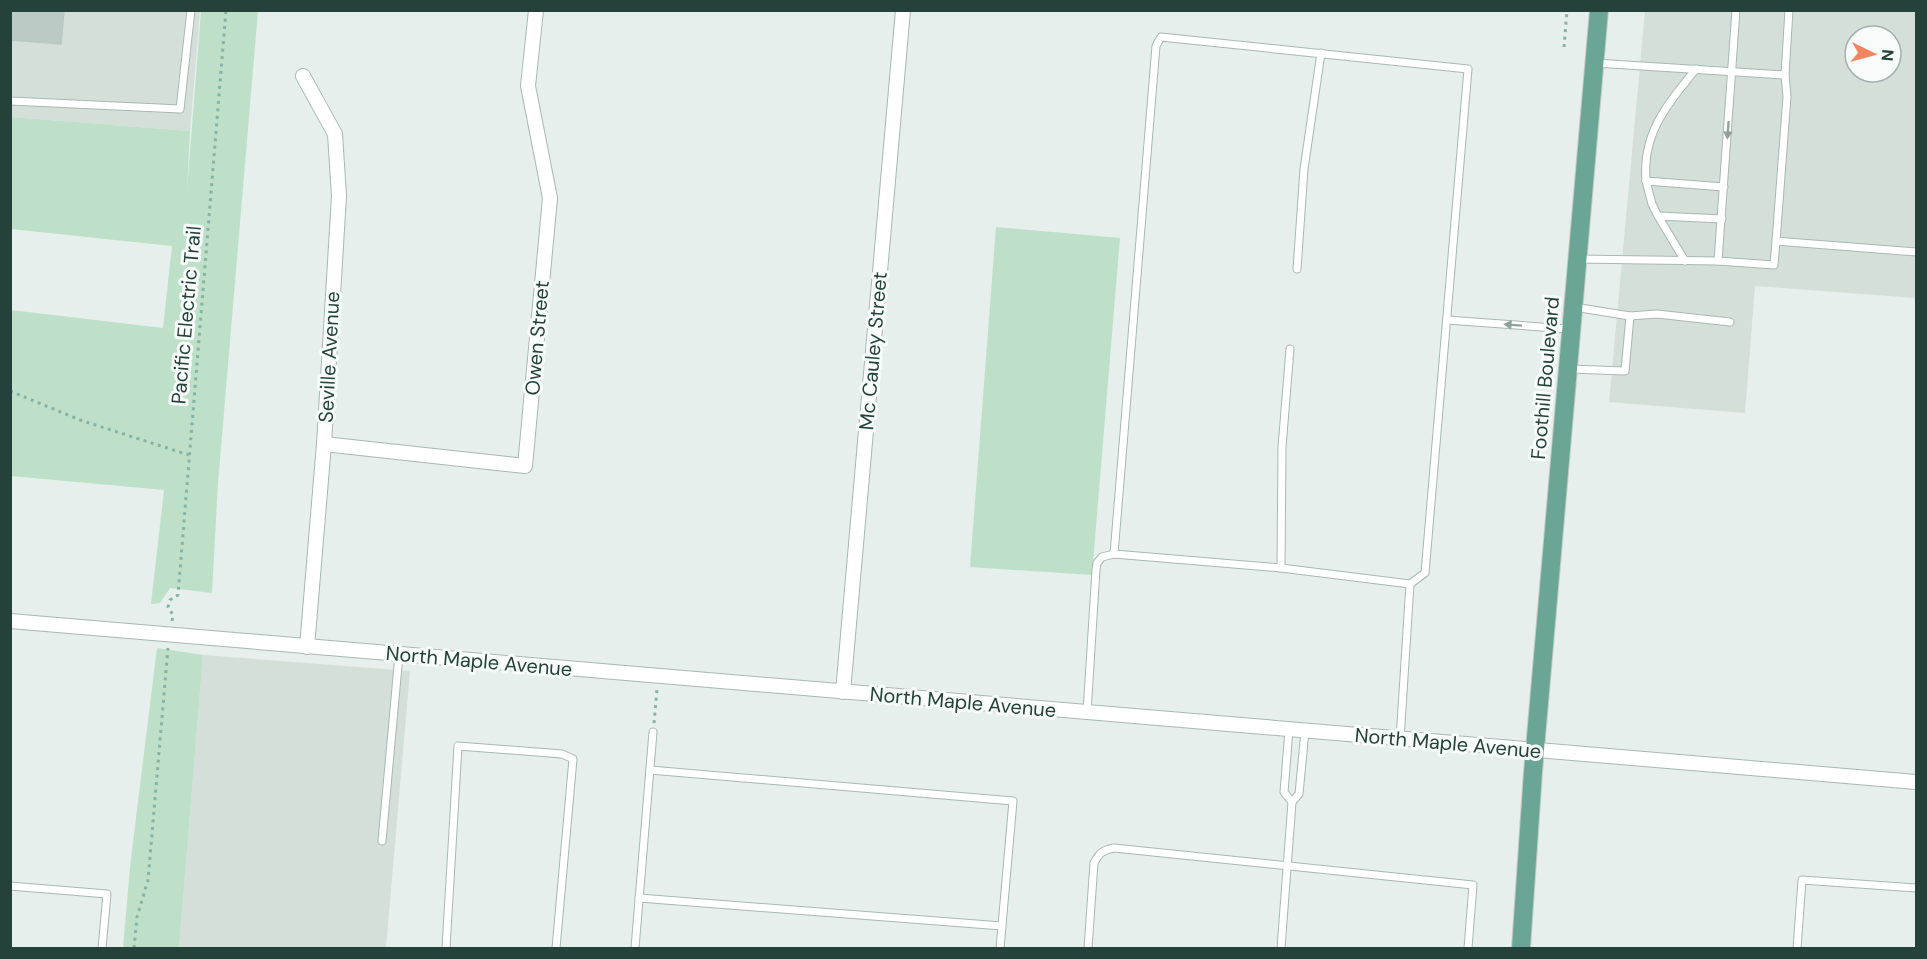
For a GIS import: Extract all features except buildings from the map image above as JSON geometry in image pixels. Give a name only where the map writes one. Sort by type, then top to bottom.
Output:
[{"type":"main road","name":"Foothill Boulevard","points":[[1521,948],[1599,10]]},
{"type":"street","name":"Owen Street","points":[[324,444],[525,466],[550,198],[528,86],[536,10]]},
{"type":"street","name":"Mc Cauley Street","points":[[843,692],[903,10]]},
{"type":"street","name":"Seville Avenue","points":[[303,76],[335,134],[339,196],[324,444],[307,647]]},
{"type":"street","name":"North Maple Avenue","points":[[10,621],[1917,782]]},
{"type":"lane","points":[[10,101],[180,109],[191,10]]},
{"type":"lane","points":[[1718,261],[1736,10]]},
{"type":"lane","points":[[1578,259],[1718,261],[1774,265],[1787,97],[1785,75],[1789,10]]},
{"type":"lane","points":[[1087,712],[1097,563],[1102,556],[1114,554],[1281,568],[1410,584],[1425,573],[1468,69],[1161,37],[1156,46],[1114,554]]},
{"type":"lane","points":[[1297,269],[1304,170],[1321,53]]},
{"type":"lane","points":[[1595,63],[1785,75]]},
{"type":"lane","points":[[1685,261],[1652,204],[1645,165],[1650,137],[1665,107],[1696,69]]},
{"type":"lane","points":[[1647,181],[1724,188]]},
{"type":"lane","points":[[1658,216],[1722,219]]},
{"type":"lane","points":[[1776,241],[1917,252]]},
{"type":"lane","points":[[1574,307],[1629,316],[1657,314],[1730,322]]},
{"type":"lane","points":[[1569,369],[1625,371],[1629,316]]},
{"type":"lane","points":[[1447,320],[1572,329]]},
{"type":"lane","points":[[1281,568],[1282,447],[1290,349]]},
{"type":"lane","points":[[1400,739],[1410,584]]},
{"type":"lane","points":[[382,841],[399,655]]},
{"type":"lane","points":[[1289,730],[1284,792],[1292,802]]},
{"type":"lane","points":[[1281,948],[1292,802],[1299,795],[1305,731]]},
{"type":"lane","points":[[635,948],[653,732]]},
{"type":"lane","points":[[446,948],[458,746],[562,754],[573,759],[556,948]]},
{"type":"lane","points":[[1286,767],[1302,769]]},
{"type":"lane","points":[[650,770],[1013,801],[1000,948]]},
{"type":"lane","points":[[1088,948],[1094,863],[1098,854],[1105,849],[1114,848],[1473,885],[1468,948]]},
{"type":"lane","points":[[1797,948],[1802,880],[1917,888]]},
{"type":"lane","points":[[10,886],[107,894],[102,948]]},
{"type":"lane","points":[[639,898],[1002,926]]},
{"type":"path","name":"Pacific Electric Trail","points":[[173,615],[168,607],[170,600],[178,595],[226,10]]},
{"type":"path","points":[[1564,47],[1567,10]]},
{"type":"path","points":[[10,391],[80,420],[190,456]]},
{"type":"path","points":[[134,948],[136,918],[148,880],[168,646]]},
{"type":"path","points":[[653,732],[657,689]]},
{"type":"shaded area","points":[[10,11],[200,11],[190,131],[11,117]]},
{"type":"shaded area","points":[[1645,11],[1916,11],[1916,298],[1755,286],[1745,413],[1609,402]]},
{"type":"shaded area","points":[[203,655],[410,671],[386,948],[179,948]]},
{"type":"green space","points":[[201,11],[258,11],[218,483],[212,593],[170,588],[160,603],[151,604],[164,490],[11,476],[11,310],[163,328],[172,246],[11,229],[11,117],[190,131],[187,190]]},
{"type":"green space","points":[[996,227],[1120,238],[1092,575],[970,567]]},
{"type":"green space","points":[[157,648],[203,655],[179,948],[123,948],[130,867]]}]
